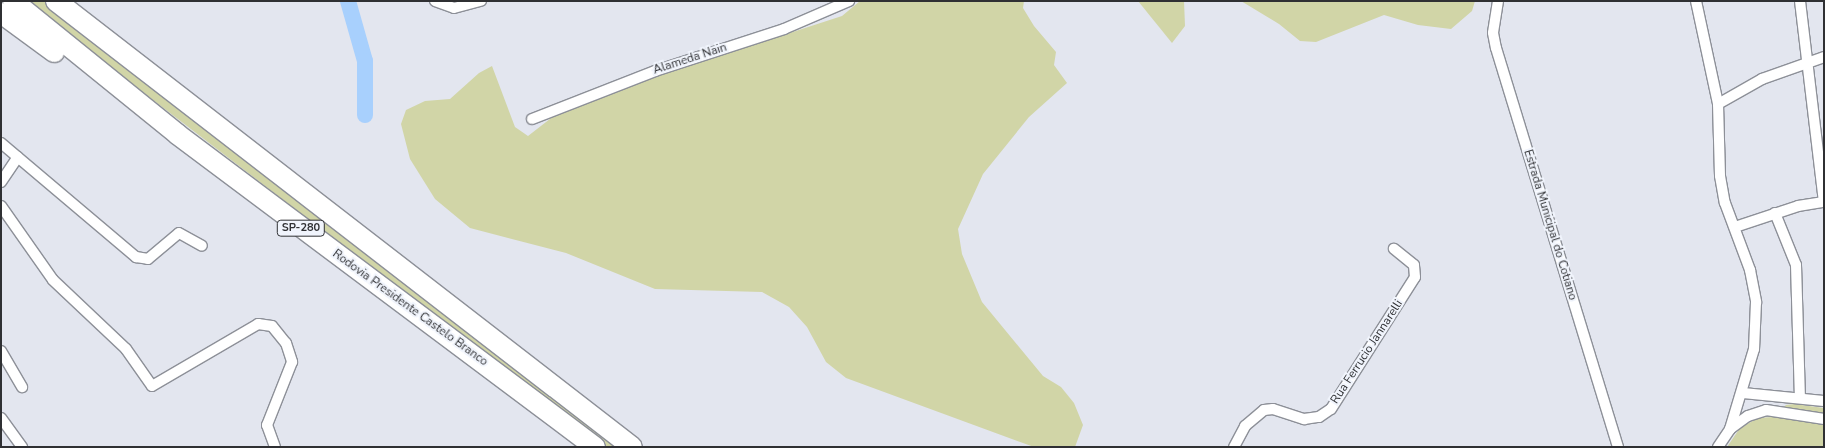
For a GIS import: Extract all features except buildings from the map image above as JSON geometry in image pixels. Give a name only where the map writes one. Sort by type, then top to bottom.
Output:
[{"type":"highway","name":"Rodovia Presidente Castelo Branco","points":[[13,1],[177,134],[595,447]]},
{"type":"highway","name":"Rodovia Presidente Castelo Branco","points":[[56,1],[632,447]]},
{"type":"highway","points":[[1,13],[134,110],[177,134]]},
{"type":"street","points":[[435,1],[454,8],[481,1]]},
{"type":"street","name":"Alameda Nain","points":[[532,119],[655,71],[784,29],[849,1]]},
{"type":"street","name":"Estrada Municipal do Cotiano","points":[[1498,1],[1494,33],[1496,48],[1618,447]]},
{"type":"street","points":[[1696,1],[1718,104],[1720,176],[1725,203],[1750,270],[1756,302],[1754,349],[1743,393],[1730,429],[1718,447]]},
{"type":"street","points":[[1735,227],[1775,213],[1824,201],[1806,65],[1800,1]]},
{"type":"street","points":[[1718,104],[1762,79],[1806,65],[1824,57]]},
{"type":"street","points":[[1,143],[136,257],[148,259],[179,232],[202,246]]},
{"type":"street","points":[[1,182],[18,157]]},
{"type":"street","points":[[1,206],[53,280],[126,350],[152,386],[258,324],[272,326],[286,343],[292,362],[267,425],[275,447]]},
{"type":"street","points":[[1775,213],[1796,265],[1800,398]]},
{"type":"street","name":"Rua Ferrucio Jannarelli","points":[[1234,447],[1245,426],[1264,410],[1273,409],[1304,419],[1319,417],[1331,410],[1416,277],[1414,265],[1394,249]]},
{"type":"street","points":[[1,351],[22,387]]},
{"type":"street","points":[[1743,393],[1824,402]]},
{"type":"street","points":[[1730,429],[1748,416],[1766,410],[1824,419]]},
{"type":"street","points":[[1,418],[22,447]]},
{"type":"green space","points":[[24,1],[45,1],[616,447],[606,447],[583,430]]},
{"type":"green space","points":[[860,1],[1024,1],[1023,8],[1034,26],[1056,52],[1054,65],[1067,83],[1029,117],[983,174],[958,229],[962,254],[982,302],[1043,376],[1061,387],[1074,403],[1083,425],[1075,447],[1034,447],[846,378],[826,362],[807,327],[789,307],[762,292],[655,289],[566,253],[470,228],[435,199],[410,159],[401,124],[406,110],[425,101],[450,99],[479,73],[492,66],[515,127],[528,136],[568,105],[842,16]]},
{"type":"green space","points":[[1138,1],[1184,1],[1185,26],[1172,43]]},
{"type":"green space","points":[[1241,1],[1475,1],[1472,11],[1451,29],[1418,25],[1384,15],[1316,42],[1300,41],[1279,24]]},
{"type":"green space","points":[[1794,404],[1824,408],[1824,447],[1727,447],[1740,428],[1758,418],[1772,417],[1786,405]]},
{"type":"waterway","points":[[348,1],[365,61],[365,115]]}]
